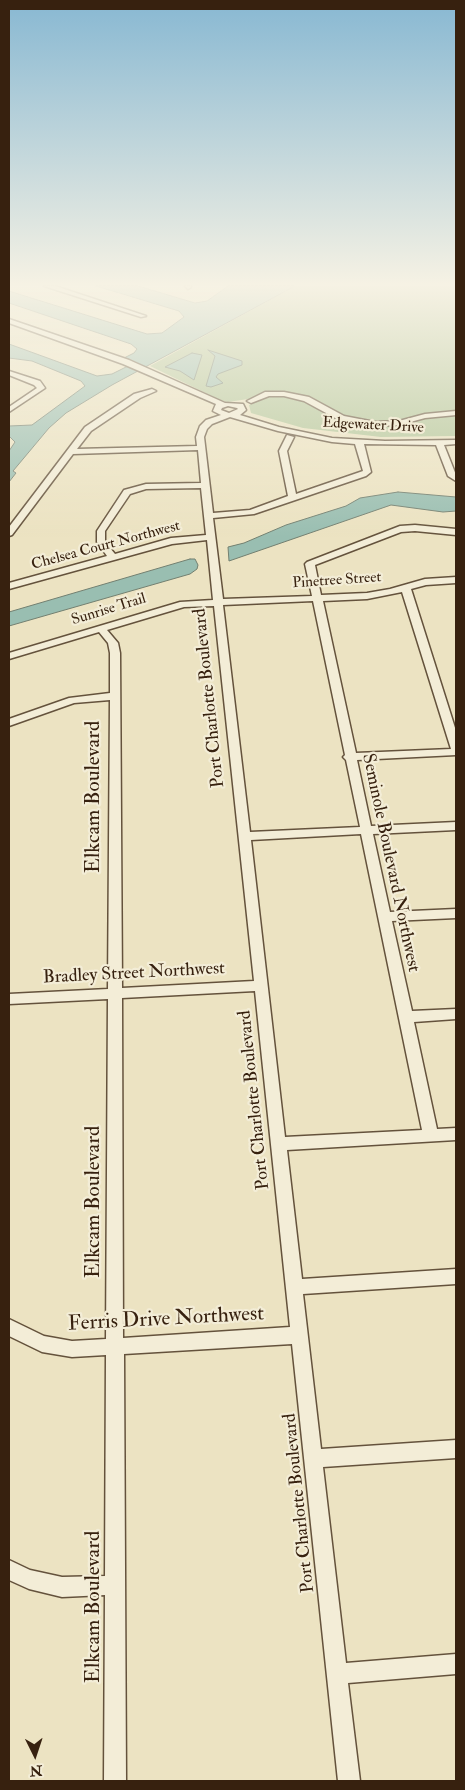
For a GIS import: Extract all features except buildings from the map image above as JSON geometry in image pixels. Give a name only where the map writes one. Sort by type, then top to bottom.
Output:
[{"type":"street","points":[[139,370],[230,415],[242,410],[252,400]]},
{"type":"street","points":[[9,372],[37,384],[41,388],[9,410]]},
{"type":"street","points":[[9,533],[91,427],[137,396],[152,391]]},
{"type":"street","points":[[220,410],[268,394],[284,394],[306,399],[342,418],[375,424],[399,423],[432,414],[456,413]]},
{"type":"street","name":"Edgewater Drive","points":[[220,410],[242,410],[289,427],[326,434],[382,439],[456,438]]},
{"type":"street","name":"Port Charlotte Boulevard","points":[[220,410],[201,431],[201,448],[350,1781]]},
{"type":"street","name":"Edgewater Drive","points":[[230,415],[294,433],[359,442],[456,442]]},
{"type":"street","points":[[290,437],[283,451],[293,498]]},
{"type":"street","points":[[209,516],[244,514],[367,472],[359,442]]},
{"type":"street","points":[[439,443],[452,476],[456,479]]},
{"type":"street","points":[[70,452],[201,448]]},
{"type":"street","points":[[113,557],[101,542],[101,531],[127,492],[146,487],[206,485]]},
{"type":"street","name":"Seminole Boulevard Northwest","points":[[431,1135],[315,598],[310,564],[314,560],[400,529],[416,528],[456,532]]},
{"type":"street","name":"Chelsea Court Northwest","points":[[9,586],[170,541],[212,537]]},
{"type":"street","name":"Pinetree Street","points":[[219,601],[375,595],[434,581],[456,580]]},
{"type":"street","points":[[406,588],[456,748]]},
{"type":"street","name":"Sunrise Trail","points":[[9,656],[175,606],[219,601]]},
{"type":"street","name":"Elkcam Boulevard","points":[[101,628],[115,648],[115,1781]]},
{"type":"street","points":[[9,723],[23,716],[73,700],[115,696]]},
{"type":"street","points":[[349,757],[456,752]]},
{"type":"street","points":[[245,836],[456,826]]},
{"type":"street","points":[[384,917],[456,913]]},
{"type":"street","name":"Bradley Street Northwest","points":[[9,999],[261,986]]},
{"type":"street","points":[[405,1017],[456,1014]]},
{"type":"street","points":[[279,1144],[456,1134]]},
{"type":"street","points":[[295,1286],[456,1276]]},
{"type":"street","name":"Ferris Drive Northwest","points":[[9,1327],[28,1338],[57,1347],[72,1349],[300,1335]]},
{"type":"street","points":[[314,1460],[456,1450]]},
{"type":"street","points":[[9,1570],[28,1580],[62,1587],[116,1585]]},
{"type":"street","points":[[338,1674],[456,1664]]},
{"type":"green space","points":[[157,370],[456,370],[456,436],[381,437],[303,428],[251,413],[249,405],[255,402],[248,399],[228,402],[220,400]]},
{"type":"water","points":[[53,370],[79,370],[97,376],[112,374],[121,370],[141,370],[66,413],[49,428],[13,471],[16,473],[9,482],[9,451],[15,442],[9,436],[9,426],[32,425],[85,386],[81,381]]},
{"type":"water","points":[[174,370],[197,370],[194,380]]},
{"type":"water","points":[[211,370],[230,370],[218,374],[216,377],[223,383],[211,387],[206,386]]},
{"type":"water","points":[[398,492],[456,497],[456,511],[443,512],[391,505],[229,561],[228,547],[244,543],[286,525],[346,506],[360,498]]},
{"type":"water","points":[[195,559],[198,565],[197,569],[190,574],[9,626],[9,612]]}]
